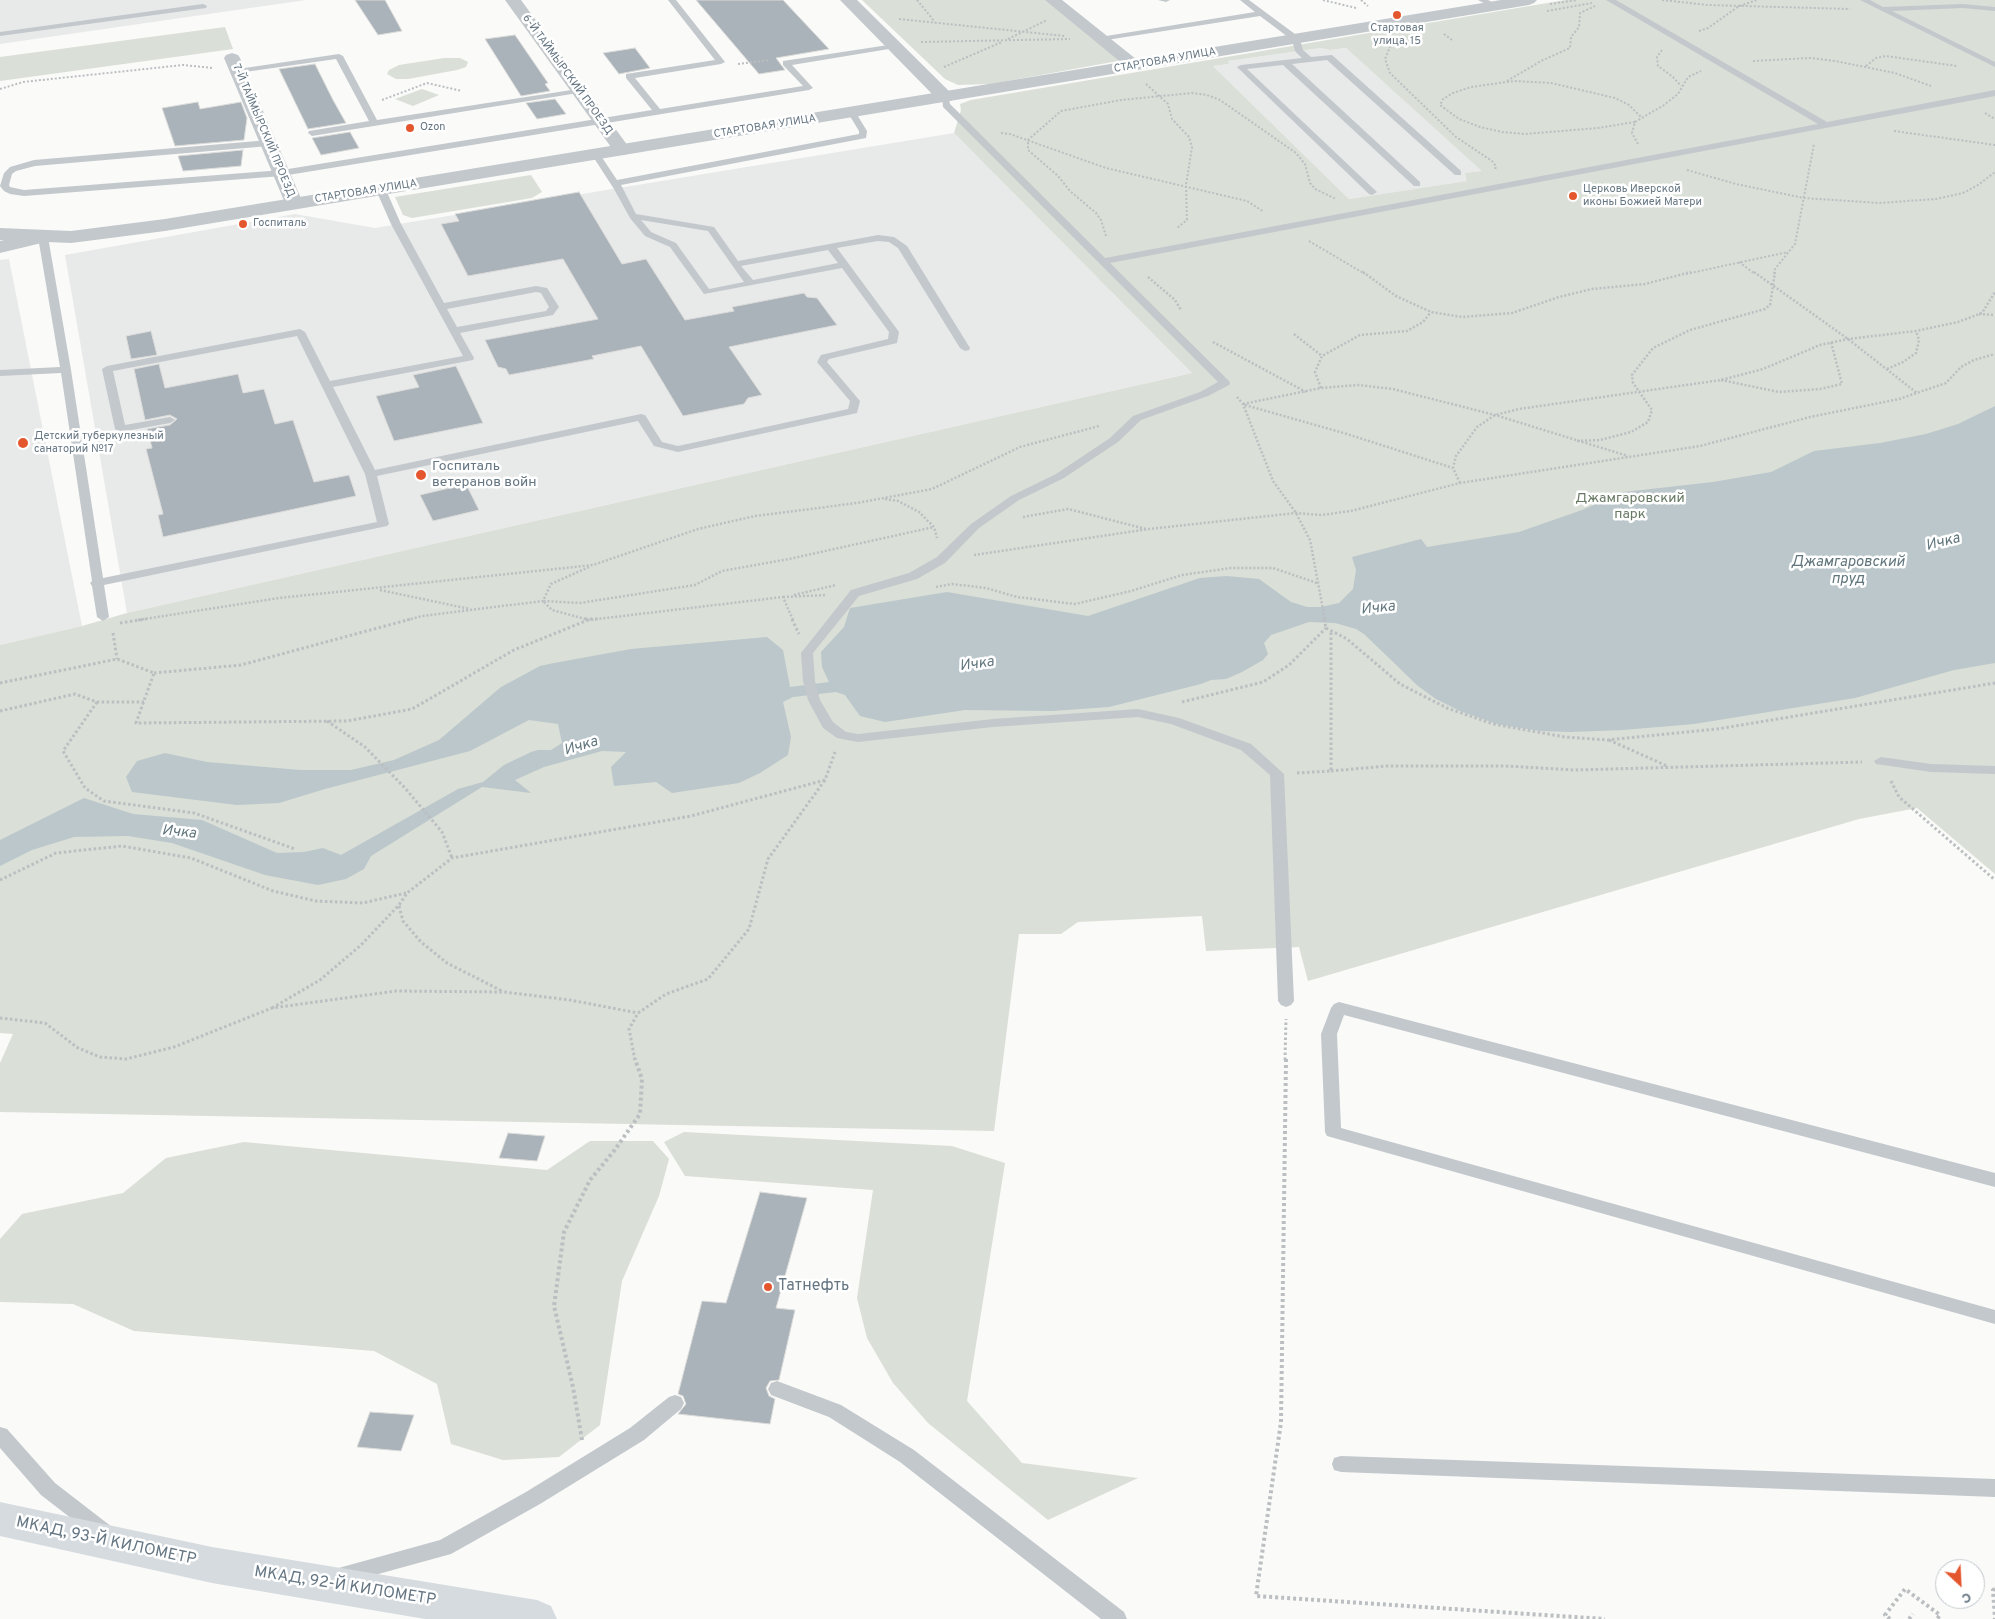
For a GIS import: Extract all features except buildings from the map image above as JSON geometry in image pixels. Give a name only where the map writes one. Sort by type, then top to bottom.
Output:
[{"type":"highway","name":"МКАД, 93-Й КИЛОМЕТР","points":[[0,1519],[212,1565]]},
{"type":"highway","name":"МКАД, 92-Й КИЛОМЕТР","points":[[212,1565],[537,1619]]},
{"type":"street","name":"6-Й ТАЙМЫРСКИЙ ПРОЕЗД","points":[[513,0],[622,150]]},
{"type":"street","points":[[848,0],[945,97]]},
{"type":"street","name":"СТАРТОВАЯ УЛИЦА","points":[[0,234],[43,238],[106,234],[945,97],[1138,72],[1296,39],[1489,3],[1529,0]]},
{"type":"street","points":[[1059,5],[1138,72]]},
{"type":"street","name":"7-Й ТАЙМЫРСКИЙ ПРОЕЗД","points":[[235,64],[294,204]]},
{"type":"street","points":[[0,247],[43,238]]},
{"type":"lane","points":[[672,0],[721,62]]},
{"type":"lane","points":[[1244,0],[1296,39],[1298,51],[1309,59]]},
{"type":"lane","points":[[1864,0],[1995,65]]},
{"type":"lane","points":[[1612,1],[1826,125]]},
{"type":"lane","points":[[0,34],[203,6]]},
{"type":"lane","points":[[1881,9],[1954,6],[1995,9]]},
{"type":"lane","points":[[1100,39],[1262,13]]},
{"type":"lane","points":[[786,63],[895,46]]},
{"type":"lane","points":[[235,64],[339,56],[374,123]]},
{"type":"lane","points":[[1372,192],[1241,67],[1329,56],[1458,173]]},
{"type":"lane","points":[[658,112],[629,76],[721,62]]},
{"type":"lane","points":[[1285,62],[1417,184]]},
{"type":"lane","points":[[269,143],[34,163],[13,169],[8,173],[4,185],[6,189],[13,192],[24,193],[282,173],[809,88],[786,63]]},
{"type":"lane","points":[[312,133],[578,90]]},
{"type":"lane","points":[[1104,261],[1995,93]]},
{"type":"lane","points":[[945,97],[946,105],[1225,382],[1204,394],[1136,418],[1106,446],[1060,476],[1015,498],[975,526],[941,560],[913,576],[855,594],[807,653],[809,681],[814,700],[828,725],[842,735],[858,738],[993,722],[1138,713],[1174,721],[1246,747],[1277,774],[1286,1001]]},
{"type":"lane","points":[[614,183],[863,136],[864,131],[852,112]]},
{"type":"lane","points":[[596,154],[633,216],[648,234],[673,245],[707,292],[843,265]]},
{"type":"lane","points":[[326,385],[469,358],[396,224],[381,190]]},
{"type":"lane","points":[[633,216],[711,229],[734,264],[750,283]]},
{"type":"lane","points":[[43,238],[66,370],[102,617]]},
{"type":"lane","points":[[734,264],[878,238],[891,239],[902,246],[965,348]]},
{"type":"lane","points":[[371,474],[641,418],[658,444],[678,449],[853,411],[855,401],[822,362],[824,357],[893,341],[894,332],[830,246]]},
{"type":"lane","points":[[441,308],[536,289],[544,290],[554,308],[549,312],[454,331]]},
{"type":"lane","points":[[96,583],[383,524],[371,474],[300,332],[107,369],[120,429],[170,420]]},
{"type":"lane","points":[[0,373],[66,370]]},
{"type":"lane","points":[[1881,762],[1931,768],[1995,770]]},
{"type":"lane","points":[[1995,1180],[1339,1008],[1329,1034],[1333,1132],[1995,1317]]},
{"type":"lane","points":[[777,1389],[835,1411],[907,1456],[1117,1619]]},
{"type":"lane","points":[[317,1582],[444,1548],[586,1466],[637,1434],[675,1403]]},
{"type":"lane","points":[[0,1435],[48,1489],[121,1545]]},
{"type":"lane","points":[[1340,1464],[1995,1488]]},
{"type":"path","points":[[916,0],[936,23],[1100,39]]},
{"type":"path","points":[[1323,0],[1358,8]]},
{"type":"path","points":[[1662,0],[1739,6],[1881,9]]},
{"type":"path","points":[[1506,82],[1541,61],[1570,48],[1571,37],[1579,27],[1580,13],[1588,8],[1612,1]]},
{"type":"path","points":[[1545,12],[1593,2]]},
{"type":"path","points":[[941,68],[1026,32],[1059,5]]},
{"type":"path","points":[[912,42],[1100,39]]},
{"type":"path","points":[[1398,39],[1392,42],[1385,59],[1390,72],[1456,137],[1492,161],[1496,166],[1496,171],[1490,176]]},
{"type":"path","points":[[1866,66],[1876,58],[1886,56],[1957,66]]},
{"type":"path","points":[[721,62],[739,64],[779,58],[786,63]]},
{"type":"path","points":[[0,89],[24,82],[183,65],[235,64]]},
{"type":"path","points":[[1138,72],[1158,96],[1168,104],[1172,119],[1188,137],[1192,147],[1186,185],[1188,220],[1162,240],[1161,244],[1165,249]]},
{"type":"path","points":[[1635,122],[1598,128],[1525,134],[1502,132],[1480,127],[1459,119],[1440,106],[1443,99],[1471,87],[1506,82],[1551,83],[1615,98],[1629,105],[1642,118]]},
{"type":"path","points":[[365,106],[427,83]]},
{"type":"path","points":[[1185,317],[1175,300],[1162,287],[1119,258],[1110,248],[1101,220],[1096,213],[1070,191],[1058,176],[1028,150],[1028,140],[1061,112],[1071,108],[1158,96],[1192,93],[1207,95],[1220,100],[1296,153],[1305,164],[1310,183],[1316,189],[1337,200]]},
{"type":"path","points":[[1577,441],[1600,440],[1631,432],[1648,422],[1652,410],[1633,383],[1632,375],[1653,348],[1690,330],[1765,309],[1770,305],[1775,269],[1795,244],[1816,135],[1826,125]]},
{"type":"path","points":[[970,129],[1010,134],[1106,168],[1186,185],[1254,204],[1283,227],[1356,267],[1396,296],[1431,312],[1462,318],[1512,313],[1559,297],[1592,289],[1645,284],[1788,252]]},
{"type":"path","points":[[1888,131],[1995,144]]},
{"type":"path","points":[[1739,262],[1848,339],[1918,393]]},
{"type":"path","points":[[1452,468],[1456,456],[1477,427],[1495,415],[1519,409],[1721,380],[1762,369],[1831,342],[1916,331],[1958,322],[1982,313],[1995,292]]},
{"type":"path","points":[[1321,388],[1315,372],[1322,356],[1341,344],[1360,336],[1407,330],[1423,322],[1431,312]]},
{"type":"path","points":[[1978,314],[1995,316]]},
{"type":"path","points":[[1887,369],[1903,362],[1916,353],[1919,340],[1916,331]]},
{"type":"path","points":[[1294,334],[1322,356]]},
{"type":"path","points":[[1211,341],[1306,392]]},
{"type":"path","points":[[1721,380],[1779,392],[1820,389],[1842,384],[1831,342]]},
{"type":"path","points":[[941,560],[1149,529],[1296,513],[1321,515],[1351,511],[1460,483],[1700,446],[1810,417],[1861,408],[1918,393],[1946,383],[1961,367],[1974,360],[1995,354]]},
{"type":"path","points":[[1225,382],[1243,404],[1273,481],[1296,513],[1310,540],[1326,628],[1347,639],[1400,684],[1447,708],[1493,724],[1566,738],[1608,740],[1717,729],[1995,683]]},
{"type":"path","points":[[1243,404],[1321,388],[1358,385],[1393,388],[1495,415],[1631,457]]},
{"type":"path","points":[[1243,404],[1348,434],[1452,468],[1460,483]]},
{"type":"path","points":[[543,601],[551,584],[593,565],[698,529],[755,516],[881,499],[932,489],[1020,447],[1136,418]]},
{"type":"path","points":[[881,499],[898,501],[920,512],[934,527],[938,542]]},
{"type":"path","points":[[975,526],[1068,509],[1149,529]]},
{"type":"path","points":[[0,683],[117,659],[154,673],[241,665],[422,616],[543,601],[580,603],[695,585],[722,571],[789,559],[934,527]]},
{"type":"path","points":[[117,659],[111,624],[279,598],[378,590],[593,565]]},
{"type":"path","points":[[934,587],[952,584],[986,588],[1017,597],[1074,604],[1131,591],[1182,575],[1231,568],[1273,568],[1317,583]]},
{"type":"path","points":[[783,598],[836,585]]},
{"type":"path","points":[[378,590],[473,610]]},
{"type":"path","points":[[154,673],[136,723],[347,721],[412,709],[514,650],[589,620],[783,598],[855,594]]},
{"type":"path","points":[[783,598],[807,653]]},
{"type":"path","points":[[543,601],[552,610],[589,620]]},
{"type":"path","points":[[1138,713],[1263,682],[1289,665],[1326,628]]},
{"type":"path","points":[[1331,631],[1331,771]]},
{"type":"path","points":[[0,711],[76,694],[98,702],[144,702]]},
{"type":"path","points":[[98,702],[63,751],[85,788],[104,801],[194,814],[294,849]]},
{"type":"path","points":[[327,721],[365,747],[405,788],[442,832],[452,858]]},
{"type":"path","points":[[586,1466],[573,1387],[554,1306],[564,1232],[590,1180],[614,1151],[640,1114],[642,1079],[632,1052],[628,1030],[638,1013],[666,994],[708,979],[749,929],[768,859],[825,780],[842,735]]},
{"type":"path","points":[[1608,740],[1670,768]]},
{"type":"path","points":[[1277,774],[1387,766],[1506,766],[1575,770],[1881,762],[1899,797],[1995,880]]},
{"type":"path","points":[[0,1018],[21,1018],[45,1023],[78,1048],[100,1057],[126,1059],[174,1047],[272,1008],[320,980],[361,945],[399,905],[407,893],[452,858],[691,816],[825,780]]},
{"type":"path","points":[[0,880],[56,853],[122,846],[190,858],[273,891],[316,900],[363,902],[407,893]]},
{"type":"path","points":[[399,905],[403,921],[421,942],[448,963],[504,992]]},
{"type":"path","points":[[272,1008],[396,991],[504,992],[570,1000],[638,1013]]},
{"type":"path","points":[[1286,1001],[1281,1422],[1256,1596],[1605,1619]]},
{"type":"path","points":[[1890,1619],[1885,1615],[1905,1589],[1940,1615],[1937,1619]]},
{"type":"path","points":[[1995,1589],[1993,1590],[1995,1619]]},
{"type":"path","points":[[1909,1619],[1914,1617]]},
{"type":"shaded area","points":[[0,0],[306,0],[0,44]]},
{"type":"shaded area","points":[[1321,48],[1330,50],[1346,48],[1483,171],[1466,173],[1468,181],[1349,199],[1213,66],[1229,64],[1228,61]]},
{"type":"shaded area","name":"Госпиталь ветеранов войн","points":[[954,133],[1192,373],[127,613],[65,255],[295,214],[375,228]]},
{"type":"shaded area","name":"Детский туберкулезный санаторий №17","points":[[9,259],[82,626],[0,645],[0,260]]},
{"type":"green space","points":[[862,0],[1048,0],[1118,58],[1118,61],[991,84],[958,85],[945,79]]},
{"type":"green space","name":"Джамгаровский парк","points":[[1565,0],[1995,0],[1995,874],[1917,808],[1859,819],[1308,981],[1299,947],[1206,951],[1202,916],[1078,922],[1061,934],[1019,934],[994,1131],[0,1112],[0,1063],[13,1034],[0,1033],[0,645],[82,626],[127,613],[1192,373],[954,133],[961,110],[960,104],[971,100]],"holes":[[[1321,48],[1330,50],[1346,48],[1482,171],[1465,173],[1467,181],[1349,199],[1213,66],[1229,64],[1228,61]]]},
{"type":"green space","points":[[225,27],[233,49],[0,81],[0,57]]},
{"type":"green space","points":[[444,58],[460,58],[468,62],[466,67],[457,70],[408,79],[396,79],[387,74],[389,70],[399,65]]},
{"type":"green space","points":[[422,89],[439,95],[413,106],[395,99]]},
{"type":"green space","points":[[531,175],[542,192],[532,198],[412,218],[403,215],[395,197]]},
{"type":"green space","points":[[684,1132],[952,1146],[1005,1163],[967,1401],[1022,1463],[1138,1478],[1048,1520],[928,1423],[893,1383],[867,1338],[857,1298],[873,1190],[685,1176],[664,1142]]},
{"type":"green space","points":[[590,1141],[653,1141],[669,1159],[659,1196],[622,1281],[600,1425],[559,1457],[503,1460],[451,1444],[437,1384],[374,1351],[134,1331],[73,1304],[0,1302],[0,1239],[22,1214],[123,1193],[166,1158],[244,1142],[547,1170]]},
{"type":"water","name":"Джамгаровский пруд","points":[[1995,406],[1995,663],[1954,670],[1855,698],[1694,724],[1623,730],[1540,731],[1497,724],[1460,711],[1436,699],[1418,686],[1364,634],[1356,629],[1335,623],[1309,622],[1271,635],[1264,643],[1268,654],[1263,660],[1226,679],[1211,680],[1109,707],[1052,711],[965,710],[885,722],[860,716],[845,695],[836,692],[793,697],[783,702],[791,737],[788,755],[760,773],[739,783],[672,793],[656,782],[614,786],[611,767],[626,752],[602,751],[544,767],[515,780],[531,793],[482,787],[371,856],[364,869],[346,879],[318,885],[265,875],[172,843],[128,836],[74,837],[32,850],[0,866],[0,840],[84,798],[133,814],[202,820],[277,853],[304,852],[323,848],[341,855],[458,789],[483,782],[504,765],[531,752],[551,750],[562,743],[558,724],[529,720],[470,751],[279,803],[237,805],[132,792],[126,777],[137,761],[165,753],[207,762],[300,770],[351,770],[394,760],[439,740],[501,687],[540,666],[631,649],[767,637],[783,650],[790,687],[829,682],[822,667],[821,652],[844,627],[850,608],[947,592],[1088,616],[1200,578],[1227,576],[1259,579],[1291,602],[1307,607],[1321,607],[1339,603],[1353,589],[1356,570],[1352,557],[1421,539],[1427,547],[1519,532],[1582,510],[1624,492],[1713,482],[1771,472],[1814,451],[1880,443],[1926,434],[1958,424]]},
{"type":"place","name":"Стартовая улица, 15","points":[[1397,15]]},
{"type":"place","name":"Ozon","points":[[410,128]]},
{"type":"place","name":"Церковь Иверской иконы Божией Матери","points":[[1573,196]]},
{"type":"place","name":"Госпиталь","points":[[243,224]]},
{"type":"place","name":"Детский туберкулезный санаторий №17","points":[[23,443]]},
{"type":"place","name":"Госпиталь ветеранов войн","points":[[421,475]]},
{"type":"place","name":"Татнефть","points":[[768,1287]]},
{"type":"water label","name":"Ичка","points":[[1943,543]]},
{"type":"water label","name":"Ичка","points":[[1378,609]]},
{"type":"water label","name":"Ичка","points":[[977,665]]},
{"type":"water label","name":"Ичка","points":[[581,747]]},
{"type":"water label","name":"Ичка","points":[[179,833]]}]
